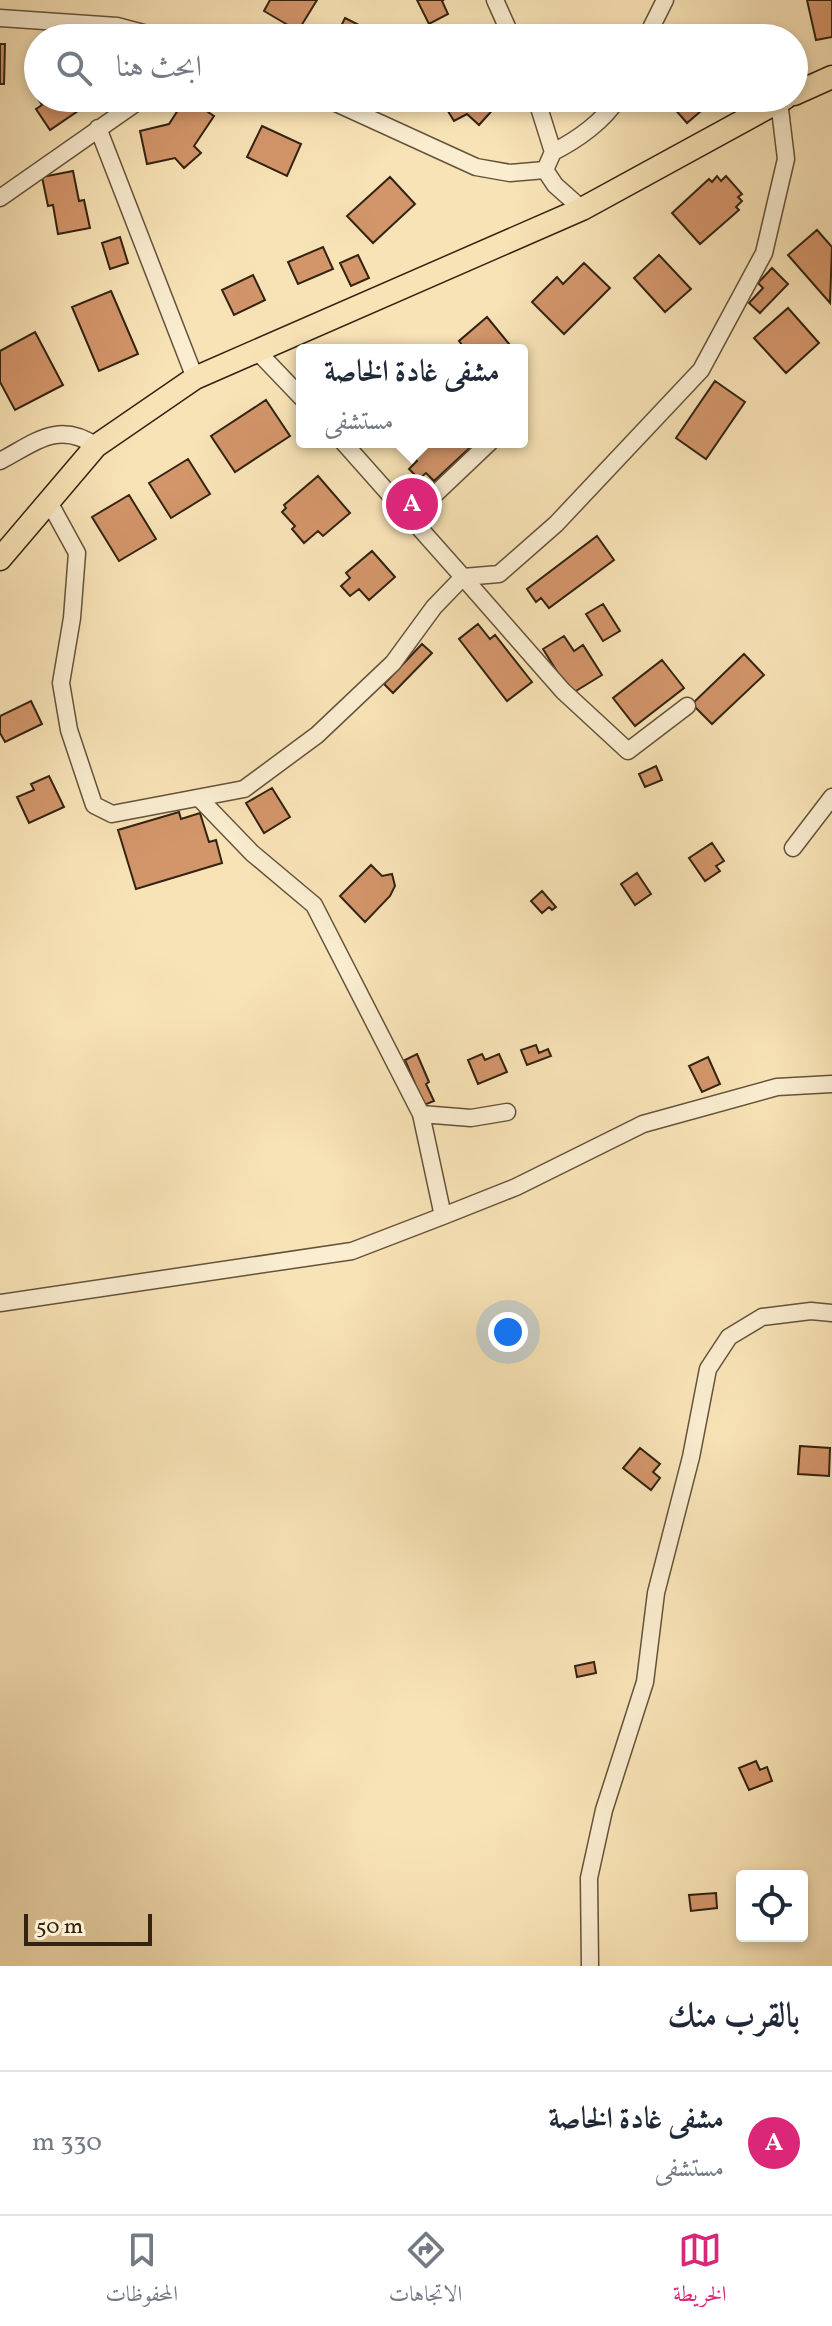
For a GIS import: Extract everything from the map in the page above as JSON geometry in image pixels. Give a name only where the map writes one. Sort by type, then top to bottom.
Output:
[{"type":"main road","points":[[808,88],[832,77]]},
{"type":"main road","points":[[0,559],[96,446],[195,378],[582,209],[760,112]]},
{"type":"street","points":[[495,0],[506,24]]},
{"type":"street","points":[[653,24],[665,0]]},
{"type":"street","points":[[0,18],[88,24]]},
{"type":"street","points":[[0,198],[122,112]]},
{"type":"street","points":[[356,112],[476,167],[510,173],[545,170]]},
{"type":"street","points":[[540,112],[553,152]]},
{"type":"street","points":[[545,170],[553,152],[568,144],[606,112]]},
{"type":"street","points":[[48,500],[77,553],[72,618],[61,683],[69,730],[94,805],[112,814],[244,789],[317,735],[393,663],[434,607],[463,577],[499,574],[556,524],[701,370],[764,253],[786,159],[786,112]]},
{"type":"street","points":[[98,128],[195,378]]},
{"type":"street","points":[[545,170],[555,185],[582,209]]},
{"type":"street","points":[[258,352],[296,392]]},
{"type":"street","points":[[0,461],[54,433],[69,432],[96,446]]},
{"type":"street","points":[[348,448],[563,691],[628,751],[687,706]]},
{"type":"street","points":[[411,517],[484,448]]},
{"type":"street","points":[[793,848],[832,797]]},
{"type":"street","points":[[199,798],[252,853],[314,905],[421,1114],[443,1216]]},
{"type":"street","points":[[0,1303],[352,1251],[516,1187],[643,1124],[777,1087],[832,1084]]},
{"type":"street","points":[[421,1114],[471,1118],[507,1112]]},
{"type":"street","points":[[590,1966],[589,1878],[604,1810],[645,1682],[656,1593],[691,1457],[708,1369],[729,1337],[762,1317],[811,1311],[832,1313]]},
{"type":"building","points":[[270,0],[317,0],[302,24],[286,24],[264,11]]},
{"type":"building","points":[[417,0],[444,0],[448,14],[429,24]]},
{"type":"building","points":[[807,0],[832,0],[832,37],[816,40]]},
{"type":"building","points":[[345,18],[357,24],[342,24]]},
{"type":"building","points":[[0,44],[5,44],[4,84],[0,84]]},
{"type":"building","points":[[38,112],[76,112],[50,130]]},
{"type":"building","points":[[177,112],[208,112],[214,116],[194,146],[201,153],[184,168],[175,158],[147,164],[140,131],[169,124]]},
{"type":"building","points":[[449,112],[491,112],[479,125],[467,114],[454,121]]},
{"type":"building","points":[[677,112],[700,112],[687,123]]},
{"type":"building","points":[[262,126],[301,144],[287,176],[247,157]]},
{"type":"building","points":[[73,171],[79,201],[84,200],[90,228],[58,234],[53,205],[48,206],[42,177]]},
{"type":"building","points":[[717,176],[721,181],[726,176],[742,194],[738,197],[742,201],[736,207],[739,210],[700,244],[672,213],[709,179],[712,182]]},
{"type":"building","points":[[390,177],[415,204],[373,243],[347,216]]},
{"type":"building","points":[[817,230],[832,247],[830,303],[788,255]]},
{"type":"building","points":[[120,237],[128,263],[110,269],[102,243]]},
{"type":"building","points":[[323,247],[333,269],[298,284],[288,262]]},
{"type":"building","points":[[358,255],[369,278],[351,286],[340,263]]},
{"type":"building","points":[[659,255],[691,289],[665,312],[634,278]]},
{"type":"building","points":[[584,263],[610,288],[564,334],[532,302],[557,277],[563,284]]},
{"type":"building","points":[[772,268],[788,284],[760,313],[749,303],[763,288],[758,283]]},
{"type":"building","points":[[253,275],[265,300],[234,315],[222,290]]},
{"type":"building","points":[[111,291],[138,354],[99,371],[72,307]]},
{"type":"building","points":[[788,308],[819,343],[786,373],[754,338]]},
{"type":"building","points":[[487,317],[509,344],[461,344],[459,341]]},
{"type":"building","points":[[35,332],[63,385],[15,410],[0,382],[0,351]]},
{"type":"building","points":[[715,381],[745,402],[706,459],[676,438]]},
{"type":"building","points":[[266,400],[290,436],[235,472],[211,436]]},
{"type":"building","points":[[414,448],[470,448],[434,481],[426,473],[419,479],[409,469],[417,461],[409,453]]},
{"type":"building","points":[[188,459],[210,494],[171,518],[149,483]]},
{"type":"building","points":[[318,476],[350,513],[323,536],[318,531],[304,543],[292,529],[295,526],[282,512],[286,508],[284,505]]},
{"type":"building","points":[[129,495],[156,539],[119,561],[92,517]]},
{"type":"building","points":[[597,536],[614,560],[549,608],[541,598],[536,602],[527,589]]},
{"type":"building","points":[[372,551],[395,577],[369,600],[359,589],[350,596],[341,586],[350,578],[346,573]]},
{"type":"building","points":[[603,604],[620,631],[603,641],[586,614]]},
{"type":"building","points":[[478,624],[490,639],[495,635],[532,682],[507,701],[459,639]]},
{"type":"building","points":[[564,636],[574,651],[583,645],[602,675],[571,694],[543,649]]},
{"type":"building","points":[[422,644],[432,653],[393,693],[384,684]]},
{"type":"building","points":[[744,654],[764,675],[712,724],[692,704]]},
{"type":"building","points":[[662,660],[684,688],[635,726],[613,698]]},
{"type":"building","points":[[31,701],[42,724],[5,742],[0,733],[0,716]]},
{"type":"building","points":[[656,766],[662,780],[645,787],[639,774]]},
{"type":"building","points":[[49,776],[64,807],[29,823],[17,797],[34,790],[31,784]]},
{"type":"building","points":[[272,788],[290,817],[264,833],[246,803]]},
{"type":"building","points":[[179,812],[181,819],[200,813],[209,842],[216,840],[222,863],[136,889],[118,830]]},
{"type":"building","points":[[712,843],[724,861],[716,866],[720,871],[705,881],[689,858]]},
{"type":"building","points":[[371,865],[382,876],[392,874],[395,886],[390,896],[365,922],[340,896]]},
{"type":"building","points":[[637,873],[651,894],[635,905],[621,884]]},
{"type":"building","points":[[542,891],[556,907],[552,910],[549,907],[542,913],[531,901]]},
{"type":"building","points":[[536,1045],[539,1053],[548,1049],[551,1056],[527,1065],[521,1050]]},
{"type":"building","points":[[417,1054],[434,1101],[424,1105],[405,1060]]},
{"type":"building","points":[[482,1054],[485,1060],[499,1054],[507,1072],[478,1084],[468,1060]]},
{"type":"building","points":[[708,1057],[720,1084],[702,1092],[689,1066]]},
{"type":"building","points":[[800,1446],[830,1448],[829,1476],[798,1474]]},
{"type":"building","points":[[640,1448],[660,1464],[653,1472],[660,1478],[651,1490],[623,1468]]},
{"type":"building","points":[[594,1662],[596,1673],[577,1677],[575,1666]]},
{"type":"building","points":[[756,1761],[760,1770],[767,1767],[772,1781],[749,1790],[739,1768]]},
{"type":"building","points":[[716,1893],[717,1908],[691,1911],[689,1895]]},
{"type":"place","name":"مشفى غادة الخاصة","points":[[412,504]]}]
